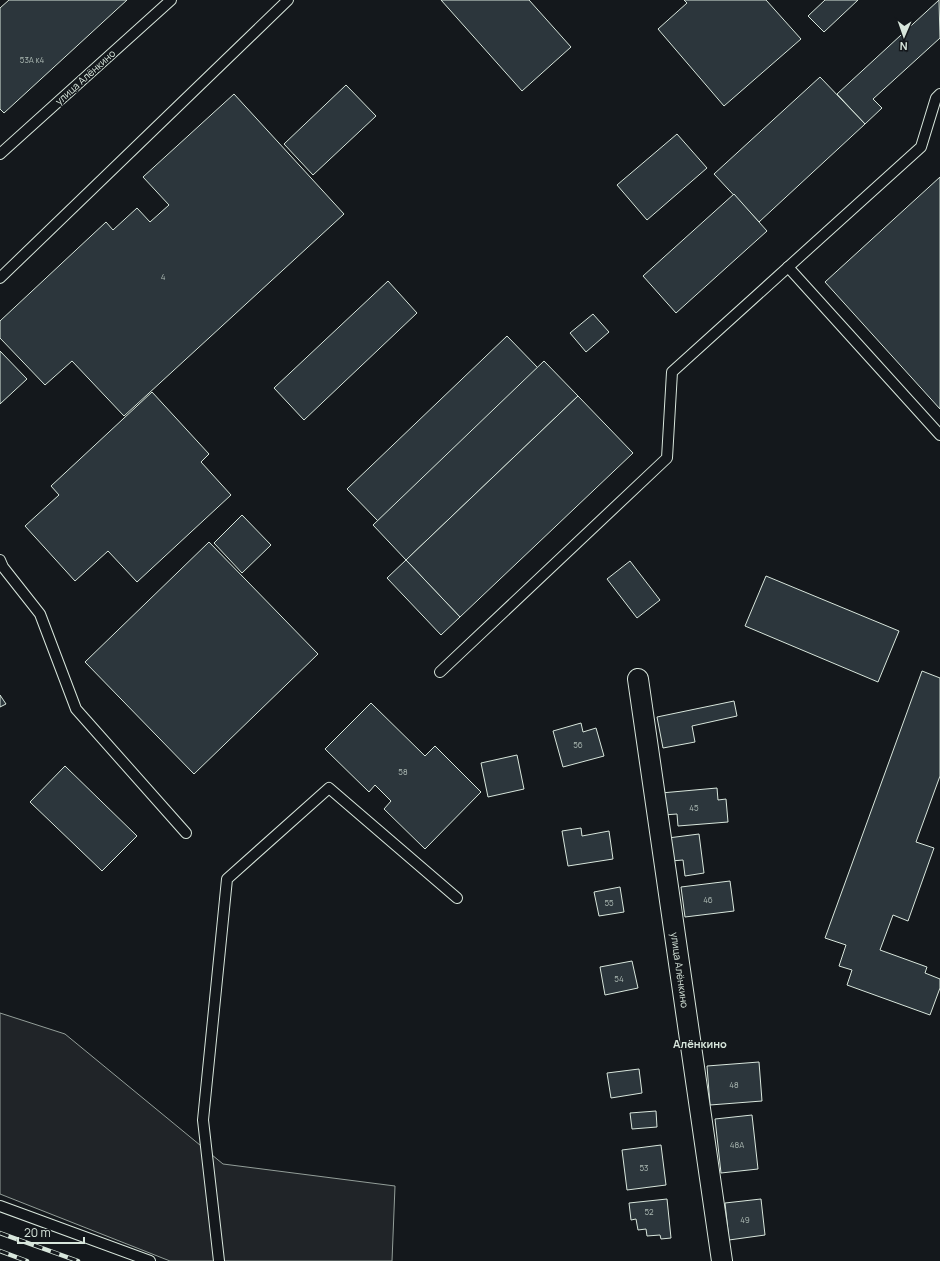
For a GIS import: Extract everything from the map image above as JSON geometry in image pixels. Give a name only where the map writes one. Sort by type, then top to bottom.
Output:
[{"type":"street","name":"улица Алёнкино","points":[[638,679],[722,1261]]},
{"type":"lane","name":"улица Алёнкино","points":[[0,154],[170,0]]},
{"type":"lane","points":[[0,278],[288,0]]},
{"type":"lane","points":[[440,672],[667,458],[672,372],[921,147],[936,98],[940,94]]},
{"type":"lane","points":[[788,267],[940,435]]},
{"type":"lane","points":[[0,560],[3,567],[40,614],[76,709],[186,833]]},
{"type":"lane","points":[[219,1261],[203,1120],[227,879],[329,788],[457,898]]},
{"type":"lane","points":[[0,1206],[150,1261]]},
{"type":"shaded area","points":[[0,1013],[65,1034],[223,1164],[395,1186],[392,1261],[170,1261],[0,1194]]},
{"type":"building","points":[[9,0],[127,0],[4,113],[0,109],[0,8]]},
{"type":"building","points":[[441,0],[529,0],[571,47],[522,91]]},
{"type":"building","points":[[684,0],[766,0],[801,39],[724,106],[658,29],[687,3]]},
{"type":"building","points":[[825,0],[858,0],[824,32],[808,16]]},
{"type":"building","points":[[939,0],[940,38],[873,99],[882,108],[865,124],[837,94]]},
{"type":"building","points":[[820,77],[865,124],[759,222],[714,174]]},
{"type":"building","points":[[346,85],[376,116],[313,175],[284,144]]},
{"type":"building","points":[[234,94],[344,214],[124,416],[72,361],[45,385],[0,338],[0,321],[106,222],[113,230],[137,208],[150,222],[169,205],[143,177]]},
{"type":"building","points":[[677,134],[707,168],[647,220],[617,185]]},
{"type":"building","points":[[940,177],[940,409],[825,282]]},
{"type":"building","points":[[734,194],[767,231],[676,313],[643,276]]},
{"type":"building","points":[[388,281],[417,313],[304,420],[274,388]]},
{"type":"building","points":[[593,314],[609,332],[586,352],[570,333]]},
{"type":"building","points":[[507,336],[538,368],[378,521],[347,489]]},
{"type":"building","points":[[0,351],[27,379],[0,404]]},
{"type":"building","points":[[544,361],[578,396],[406,560],[373,525]]},
{"type":"building","points":[[152,392],[209,454],[201,462],[231,495],[137,582],[108,551],[75,581],[25,526],[59,495],[51,486]]},
{"type":"building","points":[[578,396],[633,453],[460,617],[406,560]]},
{"type":"building","points":[[242,515],[271,545],[242,573],[214,543]]},
{"type":"building","points":[[209,542],[318,654],[194,774],[85,662]]},
{"type":"building","points":[[406,560],[460,617],[441,635],[387,578]]},
{"type":"building","points":[[630,561],[660,600],[637,618],[607,579]]},
{"type":"building","points":[[766,576],[899,631],[878,682],[745,626]]},
{"type":"building","points":[[922,671],[940,678],[940,776],[916,842],[934,848],[908,921],[893,915],[880,950],[927,967],[925,973],[940,979],[940,988],[930,1015],[847,985],[852,970],[839,966],[846,945],[825,938]]},
{"type":"building","points":[[0,695],[6,704],[0,707]]},
{"type":"building","points":[[734,701],[737,716],[692,726],[695,742],[663,748],[657,717]]},
{"type":"building","points":[[371,703],[425,756],[435,746],[481,792],[425,849],[384,809],[391,801],[375,785],[369,792],[325,749]]},
{"type":"building","points":[[581,723],[583,732],[596,728],[604,756],[563,767],[553,731]]},
{"type":"building","points":[[517,755],[524,789],[488,797],[481,763]]},
{"type":"building","points":[[65,766],[137,836],[102,871],[30,802]]},
{"type":"building","points":[[717,788],[718,800],[726,799],[728,822],[678,826],[677,814],[663,815],[661,793]]},
{"type":"building","points":[[581,828],[582,836],[609,831],[613,859],[568,866],[562,831]]},
{"type":"building","points":[[699,834],[704,873],[685,876],[683,860],[671,861],[668,838]]},
{"type":"building","points":[[730,881],[734,911],[685,917],[681,887]]},
{"type":"building","points":[[620,887],[624,912],[599,916],[594,892]]},
{"type":"building","points":[[632,961],[638,988],[605,995],[600,967]]},
{"type":"building","points":[[759,1062],[762,1101],[710,1105],[707,1066]]},
{"type":"building","points":[[639,1069],[642,1093],[611,1098],[607,1073]]},
{"type":"building","points":[[656,1111],[657,1127],[632,1129],[630,1113]]},
{"type":"building","points":[[752,1115],[758,1169],[721,1173],[715,1119]]},
{"type":"building","points":[[661,1145],[666,1185],[627,1190],[622,1150]]},
{"type":"building","points":[[667,1199],[671,1238],[661,1239],[660,1235],[647,1236],[646,1229],[638,1230],[636,1219],[631,1220],[629,1203]]},
{"type":"building","points":[[761,1199],[765,1235],[729,1240],[725,1203]]},
{"type":"railway","points":[[0,1233],[78,1261]]},
{"type":"railway","points":[[0,1251],[27,1261]]},
{"type":"district","name":"Алёнкино","points":[[700,1043]]}]
